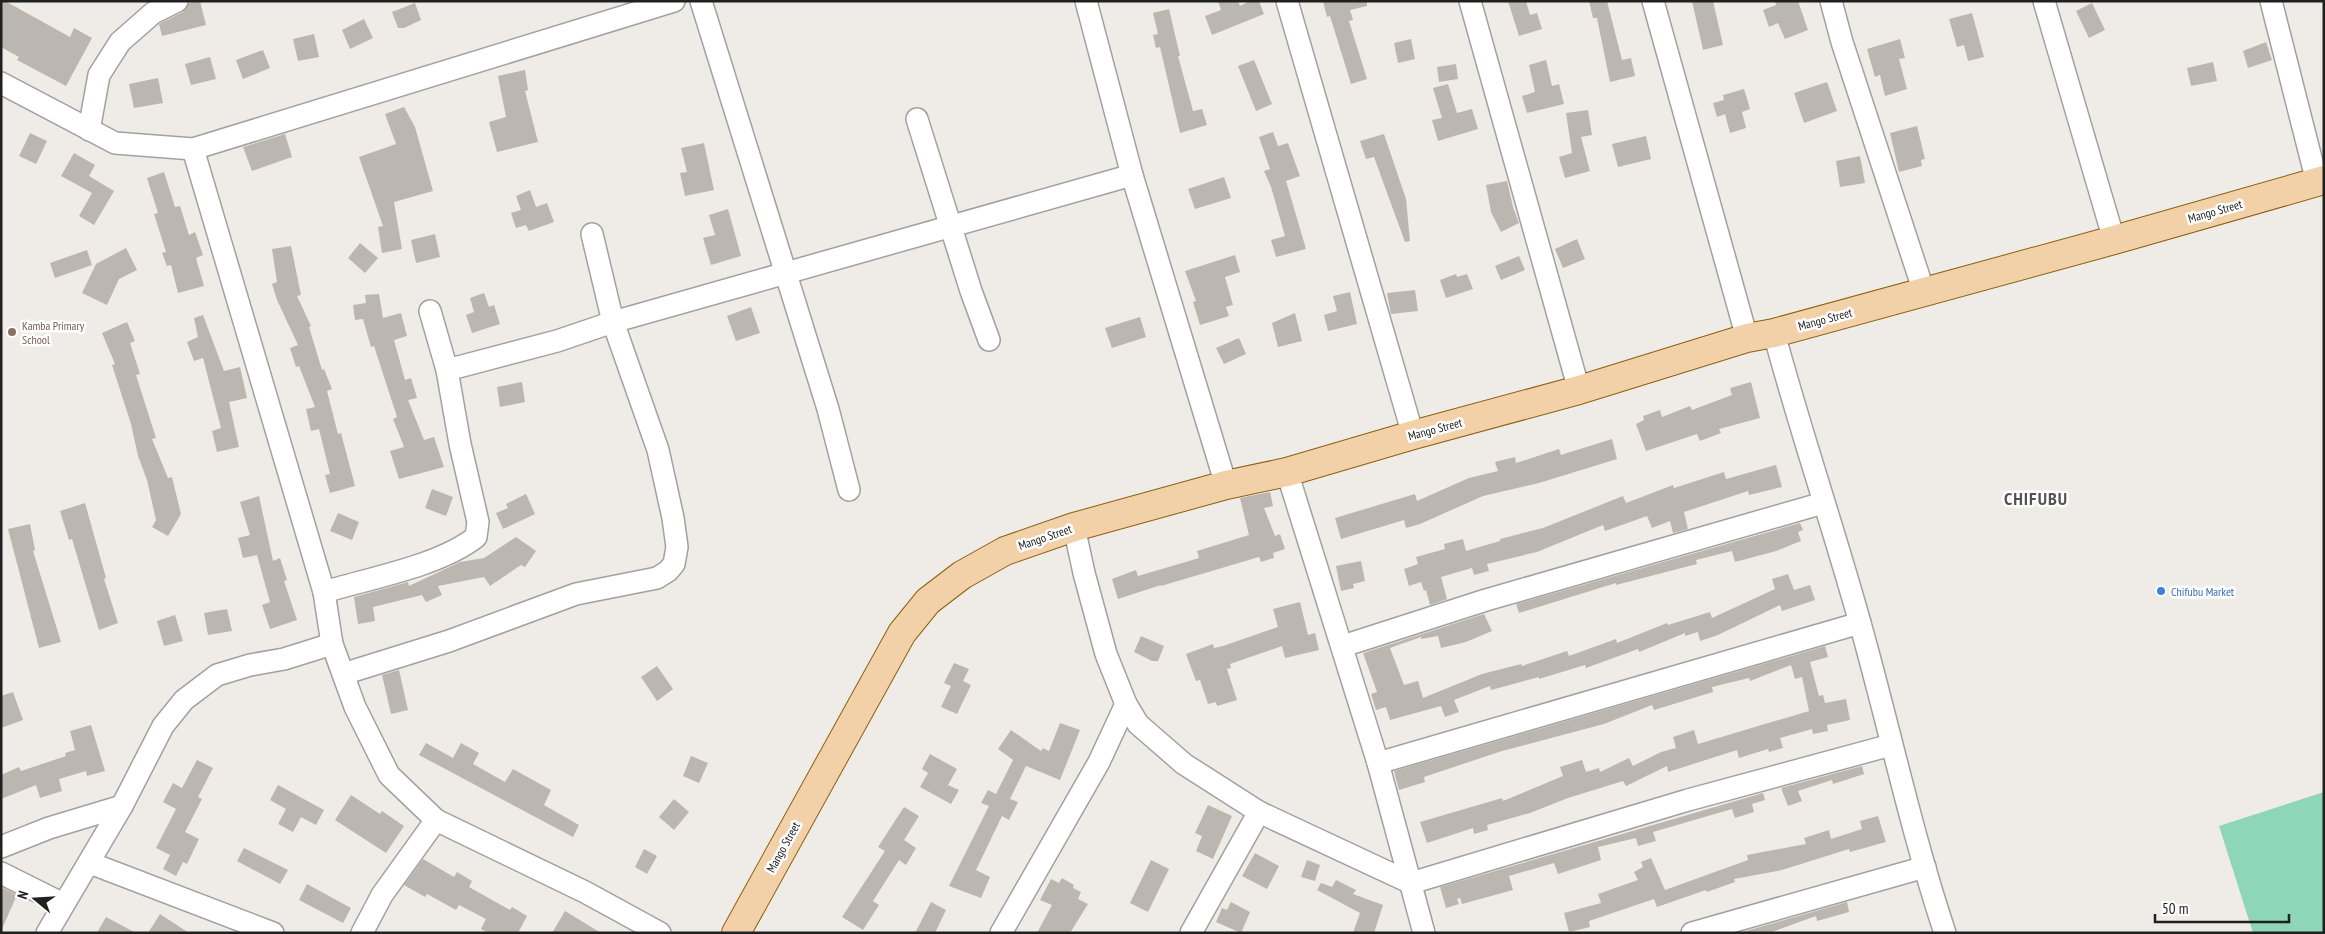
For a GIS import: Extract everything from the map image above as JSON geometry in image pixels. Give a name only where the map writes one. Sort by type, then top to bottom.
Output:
[{"type":"main road","name":"Mango Street","points":[[736,933],[860,704],[902,633],[928,601],[962,576],[1005,551],[1074,527],[1226,486],[1287,472],[1412,435],[1579,390],[1747,338],[1774,333],[2114,240],[2320,181]]},
{"type":"street","points":[[89,130],[99,75],[120,42],[153,13],[177,1]]},
{"type":"street","points":[[701,1],[828,409],[849,490]]},
{"type":"street","points":[[1086,1],[1132,174],[1226,486]]},
{"type":"street","points":[[1287,1],[1319,105],[1412,435]]},
{"type":"street","points":[[1470,1],[1579,390]]},
{"type":"street","points":[[1653,1],[1747,338]]},
{"type":"street","points":[[1831,1],[1842,42],[1924,292]]},
{"type":"street","points":[[2044,1],[2114,240]]},
{"type":"street","points":[[2271,1],[2320,181]]},
{"type":"street","points":[[1,83],[115,143],[193,149],[670,2]]},
{"type":"street","points":[[917,118],[971,291],[990,340]]},
{"type":"street","points":[[193,149],[324,592],[332,644],[355,707],[389,775],[436,820],[586,892],[660,933]]},
{"type":"street","points":[[447,370],[1132,174]]},
{"type":"street","points":[[343,674],[449,641],[576,594],[657,578],[668,571],[674,564],[677,547],[658,450],[613,322],[592,234]]},
{"type":"street","points":[[324,592],[432,560],[466,545],[476,537],[478,522],[460,444],[447,370],[430,311]]},
{"type":"street","points":[[1774,333],[1860,623],[1891,745],[1945,933]]},
{"type":"street","points":[[1287,472],[1343,646],[1378,763],[1411,883],[1418,927]]},
{"type":"street","points":[[1343,646],[1486,600],[1823,503]]},
{"type":"street","points":[[1074,527],[1084,573],[1106,654],[1126,704],[1138,724],[1184,764],[1259,812],[1411,883],[1688,800],[1891,745]]},
{"type":"street","points":[[1378,763],[1860,623]]},
{"type":"street","points":[[47,933],[122,806],[163,726],[184,700],[217,675],[250,665],[284,659],[332,644]]},
{"type":"street","points":[[1001,933],[1099,762],[1126,704]]},
{"type":"street","points":[[1,847],[50,828],[122,806]]},
{"type":"street","points":[[1191,933],[1259,812]]},
{"type":"street","points":[[362,933],[382,895],[436,820]]},
{"type":"street","points":[[90,863],[273,933]]},
{"type":"street","points":[[1692,933],[1925,867]]},
{"type":"street","points":[[1,873],[63,904]]},
{"type":"green space","points":[[2324,792],[2324,933],[2253,933],[2219,826]]},
{"type":"building","points":[[1,1],[5,1],[70,37],[74,28],[92,38],[66,86],[17,60],[19,57],[1,47]]},
{"type":"building","points":[[200,1],[206,25],[162,36],[159,24],[183,12],[189,3]]},
{"type":"building","points":[[1218,1],[1238,1],[1240,6],[1250,1],[1259,1],[1264,14],[1212,35],[1205,16],[1221,10]]},
{"type":"building","points":[[1323,1],[1367,1],[1367,6],[1350,10],[1353,20],[1349,21],[1367,79],[1351,84],[1330,16],[1327,17]]},
{"type":"building","points":[[1508,1],[1526,1],[1530,15],[1537,13],[1542,29],[1519,36]]},
{"type":"building","points":[[1589,1],[1607,1],[1622,60],[1631,58],[1635,76],[1610,82],[1597,18],[1593,18]]},
{"type":"building","points":[[1692,1],[1713,1],[1723,45],[1703,50]]},
{"type":"building","points":[[1775,1],[1798,1],[1808,30],[1785,39],[1778,23],[1769,27],[1763,10],[1776,5]]},
{"type":"building","points":[[415,3],[421,20],[404,28],[398,28],[392,12]]},
{"type":"building","points":[[2092,3],[2105,30],[2089,38],[2076,11]]},
{"type":"building","points":[[1169,9],[1180,56],[1178,56],[1193,111],[1202,109],[1207,125],[1180,133],[1160,47],[1156,48],[1153,35],[1158,34],[1153,13]]},
{"type":"building","points":[[1972,13],[1984,57],[1968,61],[1964,45],[1957,47],[1949,19]]},
{"type":"building","points":[[364,19],[373,38],[350,49],[342,30]]},
{"type":"building","points":[[314,34],[319,57],[298,61],[293,39]]},
{"type":"building","points":[[1411,39],[1415,59],[1398,63],[1394,43]]},
{"type":"building","points":[[1900,39],[1905,58],[1899,59],[1907,89],[1885,96],[1880,75],[1875,77],[1867,49]]},
{"type":"building","points":[[2266,42],[2272,60],[2248,68],[2243,51]]},
{"type":"building","points":[[263,50],[270,68],[243,79],[236,60]]},
{"type":"building","points":[[210,57],[216,79],[191,85],[185,64]]},
{"type":"building","points":[[1254,60],[1272,104],[1256,111],[1238,66]]},
{"type":"building","points":[[1546,60],[1552,86],[1559,84],[1564,104],[1527,113],[1522,96],[1535,92],[1529,65]]},
{"type":"building","points":[[2213,62],[2217,81],[2191,86],[2187,68]]},
{"type":"building","points":[[1456,64],[1458,79],[1439,82],[1437,67]]},
{"type":"building","points":[[525,70],[528,90],[525,91],[538,142],[497,152],[489,122],[506,117],[498,76]]},
{"type":"building","points":[[158,78],[163,103],[134,108],[129,84]]},
{"type":"building","points":[[1827,82],[1837,111],[1804,123],[1794,93]]},
{"type":"building","points":[[1448,84],[1457,113],[1472,109],[1478,129],[1438,141],[1432,120],[1442,118],[1433,88]]},
{"type":"building","points":[[1744,89],[1750,109],[1742,112],[1746,128],[1730,133],[1725,114],[1717,117],[1713,103],[1724,100],[1723,95]]},
{"type":"building","points":[[404,107],[415,127],[433,191],[394,202],[402,249],[382,253],[378,227],[383,226],[359,157],[396,144],[385,114]]},
{"type":"building","points":[[1588,110],[1592,135],[1581,137],[1590,171],[1565,178],[1559,157],[1572,153],[1566,113]]},
{"type":"building","points":[[1917,126],[1925,159],[1921,160],[1922,166],[1899,172],[1890,133]]},
{"type":"building","points":[[1273,132],[1278,146],[1288,143],[1300,176],[1286,181],[1306,249],[1276,257],[1271,240],[1285,236],[1271,187],[1264,171],[1270,169],[1259,137]]},
{"type":"building","points":[[30,133],[47,141],[36,164],[19,156]]},
{"type":"building","points":[[285,134],[292,157],[252,171],[243,147]]},
{"type":"building","points":[[1384,134],[1406,199],[1410,241],[1405,242],[1374,157],[1366,159],[1360,141]]},
{"type":"building","points":[[1646,136],[1651,159],[1618,167],[1612,144]]},
{"type":"building","points":[[704,143],[714,190],[685,196],[680,173],[687,172],[681,148]]},
{"type":"building","points":[[74,153],[95,165],[89,176],[114,191],[94,225],[79,216],[92,193],[61,176]]},
{"type":"building","points":[[1860,156],[1865,183],[1840,187],[1836,161]]},
{"type":"building","points":[[164,172],[175,207],[180,206],[189,235],[195,232],[203,255],[196,258],[204,286],[178,293],[171,265],[167,266],[162,253],[166,252],[154,214],[158,213],[147,178]]},
{"type":"building","points":[[1224,177],[1231,198],[1195,209],[1188,189]]},
{"type":"building","points":[[1507,181],[1519,223],[1501,232],[1491,212],[1486,185]]},
{"type":"building","points":[[530,190],[536,207],[547,203],[554,222],[529,231],[526,225],[516,228],[511,213],[521,210],[516,196]]},
{"type":"building","points":[[728,209],[741,256],[711,265],[703,238],[715,235],[709,215]]},
{"type":"building","points":[[435,234],[440,257],[416,263],[411,240]]},
{"type":"building","points":[[1577,239],[1585,259],[1563,268],[1555,249]]},
{"type":"building","points":[[360,243],[378,258],[365,273],[348,258]]},
{"type":"building","points":[[291,246],[301,295],[297,296],[311,326],[309,327],[322,370],[324,369],[332,389],[327,391],[338,434],[341,433],[355,486],[330,493],[325,475],[330,474],[319,429],[311,431],[306,409],[315,407],[299,366],[296,367],[290,348],[298,345],[277,300],[272,284],[277,282],[272,249]]},
{"type":"building","points":[[126,248],[137,270],[119,279],[107,305],[82,293],[96,264]]},
{"type":"building","points":[[87,250],[92,265],[55,278],[50,263]]},
{"type":"building","points":[[1235,255],[1240,272],[1225,277],[1233,305],[1226,307],[1229,316],[1200,325],[1193,302],[1196,301],[1185,271]]},
{"type":"building","points":[[1519,256],[1525,270],[1501,280],[1495,266]]},
{"type":"building","points":[[1456,274],[1457,277],[1467,274],[1473,289],[1446,298],[1440,280]]},
{"type":"building","points":[[1415,290],[1418,311],[1391,314],[1387,293]]},
{"type":"building","points":[[1350,292],[1357,324],[1328,331],[1324,315],[1337,311],[1333,296]]},
{"type":"building","points":[[484,293],[489,307],[494,305],[500,324],[472,333],[466,315],[474,312],[470,298]]},
{"type":"building","points":[[379,294],[383,318],[401,313],[407,336],[394,340],[405,380],[411,378],[417,398],[408,400],[424,440],[434,437],[444,467],[399,479],[390,451],[404,447],[393,419],[397,417],[374,346],[371,347],[363,319],[355,320],[353,305],[366,303],[365,295]]},
{"type":"building","points":[[751,307],[760,333],[736,341],[727,316]]},
{"type":"building","points":[[1295,313],[1302,341],[1278,347],[1272,323]]},
{"type":"building","points":[[203,315],[224,371],[240,367],[247,398],[229,402],[239,447],[217,452],[212,431],[221,428],[203,358],[194,361],[187,342],[198,337],[194,318]]},
{"type":"building","points":[[1140,317],[1146,337],[1112,348],[1105,328]]},
{"type":"building","points":[[127,322],[135,341],[130,343],[140,374],[136,375],[156,438],[152,439],[168,478],[172,477],[181,514],[168,536],[152,527],[156,520],[147,480],[138,456],[131,424],[112,365],[115,364],[102,333]]},
{"type":"building","points":[[1239,338],[1246,354],[1224,364],[1216,348]]},
{"type":"building","points":[[522,382],[525,402],[500,407],[497,387]]},
{"type":"building","points":[[1751,382],[1760,418],[1719,429],[1721,433],[1700,441],[1697,434],[1646,451],[1636,424],[1644,420],[1643,416],[1660,410],[1662,417],[1690,406],[1692,410],[1732,395],[1730,388]]},
{"type":"building","points":[[1612,439],[1617,459],[1539,483],[1483,496],[1420,524],[1406,528],[1404,520],[1341,539],[1335,518],[1415,494],[1417,501],[1469,478],[1498,471],[1495,462],[1515,457],[1516,463],[1559,449],[1561,455]]},
{"type":"building","points":[[1776,465],[1782,487],[1749,495],[1748,491],[1684,512],[1688,529],[1673,533],[1670,521],[1652,528],[1647,516],[1605,531],[1603,525],[1537,552],[1487,564],[1489,571],[1474,575],[1472,568],[1441,577],[1447,599],[1430,605],[1426,590],[1424,591],[1421,582],[1409,586],[1404,569],[1418,564],[1416,557],[1445,549],[1444,544],[1463,539],[1466,551],[1500,541],[1500,539],[1543,528],[1623,496],[1626,503],[1673,485],[1674,488],[1724,472],[1726,479]]},
{"type":"building","points":[[432,489],[453,497],[446,516],[425,508]]},
{"type":"building","points":[[1270,492],[1273,506],[1264,508],[1275,536],[1280,534],[1285,549],[1273,553],[1274,558],[1261,562],[1259,557],[1118,599],[1112,579],[1136,570],[1138,576],[1199,558],[1197,551],[1249,535],[1240,498]]},
{"type":"building","points":[[526,494],[535,514],[503,529],[496,513],[508,508],[506,504]]},
{"type":"building","points":[[259,496],[273,561],[280,558],[287,580],[284,581],[297,620],[270,629],[262,605],[270,602],[257,555],[243,558],[238,538],[250,535],[240,502]]},
{"type":"building","points":[[85,503],[106,578],[104,579],[118,623],[99,630],[72,539],[69,540],[60,511]]},
{"type":"building","points":[[338,513],[359,522],[352,540],[330,531]]},
{"type":"building","points":[[1800,523],[1803,530],[1798,532],[1801,541],[1776,551],[1735,562],[1732,551],[1696,560],[1697,564],[1616,585],[1616,583],[1519,613],[1516,604]]},
{"type":"building","points":[[30,524],[35,550],[33,551],[61,642],[39,648],[8,529]]},
{"type":"building","points":[[516,537],[536,551],[525,567],[521,565],[490,586],[484,577],[438,586],[442,595],[426,602],[422,595],[373,607],[375,621],[358,624],[354,597],[408,582],[409,586],[460,562],[484,558]]},
{"type":"building","points":[[1361,561],[1365,581],[1353,584],[1354,588],[1341,591],[1336,566]]},
{"type":"building","points":[[1788,574],[1794,590],[1810,585],[1815,600],[1782,611],[1780,605],[1718,635],[1700,641],[1698,632],[1685,636],[1685,633],[1639,652],[1638,649],[1586,668],[1585,665],[1539,679],[1539,677],[1491,690],[1490,686],[1454,700],[1459,712],[1445,717],[1441,706],[1390,720],[1386,707],[1376,710],[1371,694],[1377,692],[1363,653],[1484,614],[1492,631],[1466,642],[1441,648],[1438,636],[1421,639],[1421,637],[1390,648],[1404,685],[1418,681],[1423,698],[1482,674],[1521,664],[1522,666],[1567,651],[1569,656],[1616,639],[1617,643],[1667,623],[1668,625],[1710,612],[1712,618],[1775,589],[1772,579]]},
{"type":"building","points":[[1300,602],[1308,635],[1315,633],[1319,650],[1285,658],[1282,646],[1230,664],[1231,668],[1227,669],[1237,700],[1217,706],[1216,702],[1208,704],[1200,680],[1196,681],[1186,654],[1213,644],[1214,648],[1223,646],[1278,627],[1273,609]]},
{"type":"building","points":[[227,609],[232,631],[208,635],[204,613]]},
{"type":"building","points":[[175,615],[183,641],[164,646],[157,621]]},
{"type":"building","points":[[1141,636],[1164,646],[1158,661],[1152,661],[1134,652]]},
{"type":"building","points":[[1825,646],[1828,657],[1810,662],[1819,696],[1823,695],[1825,703],[1846,699],[1850,720],[1827,725],[1828,731],[1813,734],[1812,729],[1780,738],[1783,748],[1769,752],[1768,749],[1739,758],[1737,750],[1668,772],[1667,766],[1626,786],[1623,781],[1568,798],[1530,813],[1487,825],[1488,830],[1474,834],[1473,828],[1427,843],[1420,822],[1502,798],[1503,801],[1563,776],[1560,767],[1582,760],[1586,772],[1599,768],[1600,772],[1629,758],[1633,766],[1661,752],[1676,748],[1673,737],[1694,730],[1698,744],[1809,711],[1802,677],[1795,679],[1791,665],[1750,681],[1749,678],[1712,687],[1713,692],[1654,710],[1652,705],[1604,724],[1502,751],[1424,777],[1425,782],[1399,790],[1394,771]]},
{"type":"building","points":[[954,663],[969,669],[963,681],[971,685],[957,714],[941,707],[951,686],[944,683]]},
{"type":"building","points":[[657,666],[673,689],[657,701],[641,677]]},
{"type":"building","points":[[399,670],[408,710],[391,714],[382,675]]},
{"type":"building","points":[[13,692],[23,720],[1,728],[1,696]]},
{"type":"building","points":[[1060,723],[1080,730],[1060,780],[1026,766],[1010,799],[1018,802],[1009,820],[1002,816],[976,870],[990,877],[981,898],[949,886],[989,806],[981,803],[988,790],[996,794],[1013,760],[998,749],[1011,730],[1041,751],[1043,748],[1049,751]]},
{"type":"building","points":[[91,725],[105,771],[87,776],[86,771],[59,779],[62,791],[40,798],[36,785],[1,799],[1,775],[19,767],[21,771],[66,756],[65,753],[75,750],[70,731]]},
{"type":"building","points":[[426,743],[453,758],[461,743],[479,753],[473,764],[505,782],[513,769],[551,790],[544,805],[579,825],[573,837],[419,755]]},
{"type":"building","points":[[930,754],[957,769],[948,785],[959,790],[951,804],[920,787],[928,773],[922,769]]},
{"type":"building","points":[[691,756],[708,763],[699,783],[683,776]]},
{"type":"building","points":[[197,760],[213,768],[198,797],[202,799],[185,832],[199,839],[187,864],[183,862],[176,876],[163,869],[170,855],[156,848],[176,809],[163,802],[173,783],[182,788]]},
{"type":"building","points":[[1862,766],[1864,774],[1833,784],[1832,780],[1798,791],[1802,801],[1788,806],[1781,788]]},
{"type":"building","points":[[278,785],[324,810],[316,825],[301,817],[293,832],[278,824],[286,809],[270,800]]},
{"type":"building","points":[[1763,793],[1765,800],[1752,804],[1754,812],[1735,818],[1732,809],[1653,832],[1656,841],[1638,846],[1636,838],[1598,847],[1601,860],[1558,874],[1554,863],[1509,876],[1513,890],[1462,904],[1460,898],[1457,899],[1459,904],[1446,908],[1440,887]]},
{"type":"building","points":[[351,795],[380,814],[382,811],[404,826],[386,853],[335,820]]},
{"type":"building","points":[[674,799],[689,812],[674,830],[659,817]]},
{"type":"building","points":[[1208,805],[1232,816],[1213,859],[1196,851],[1202,836],[1195,833]]},
{"type":"building","points":[[904,807],[919,816],[904,840],[916,848],[906,865],[899,860],[873,901],[879,905],[863,930],[842,917],[885,851],[878,847]]},
{"type":"building","points":[[1878,816],[1886,842],[1850,852],[1849,849],[1782,870],[1734,879],[1735,882],[1657,907],[1654,899],[1589,921],[1590,927],[1569,932],[1564,913],[1601,903],[1598,894],[1638,880],[1634,872],[1643,867],[1641,862],[1651,858],[1665,890],[1748,860],[1747,855],[1806,844],[1804,838],[1829,830],[1831,839],[1862,829],[1860,821]]},
{"type":"building","points":[[244,848],[288,870],[280,884],[237,861]]},
{"type":"building","points":[[644,849],[657,856],[647,874],[635,867]]},
{"type":"building","points":[[1255,853],[1279,866],[1267,889],[1242,876]]},
{"type":"building","points":[[423,859],[454,877],[457,872],[472,881],[469,887],[510,910],[512,907],[527,916],[518,933],[489,933],[481,929],[486,919],[459,905],[456,910],[427,894],[425,897],[404,885]]},
{"type":"building","points":[[1151,860],[1169,869],[1148,912],[1130,903]]},
{"type":"building","points":[[1307,860],[1320,865],[1315,881],[1301,877]]},
{"type":"building","points":[[1062,878],[1074,885],[1073,888],[1081,892],[1078,899],[1088,904],[1070,933],[1037,933],[1052,905],[1040,900],[1051,879],[1059,883]]},
{"type":"building","points":[[1336,880],[1356,890],[1353,894],[1383,905],[1374,933],[1353,933],[1360,913],[1317,890],[1321,883],[1332,887]]},
{"type":"building","points":[[307,884],[351,908],[343,923],[299,900]]},
{"type":"building","points":[[1,887],[17,895],[1,931]]},
{"type":"building","points":[[931,902],[946,910],[935,933],[915,933]]},
{"type":"building","points":[[1231,902],[1250,912],[1241,933],[1216,922],[1222,908],[1227,910]]},
{"type":"building","points":[[1847,902],[1849,912],[1817,921],[1816,916],[1769,933],[1739,933]]},
{"type":"building","points":[[565,911],[601,933],[552,933]]},
{"type":"building","points":[[160,914],[189,933],[148,933]]},
{"type":"building","points":[[106,917],[136,933],[97,933]]},
{"type":"place","name":"Kamba Primary School","points":[[12,332]]},
{"type":"place","name":"Chifubu Market","points":[[2161,591]]},
{"type":"district","name":"CHIFUBU","points":[[2036,498]]}]
